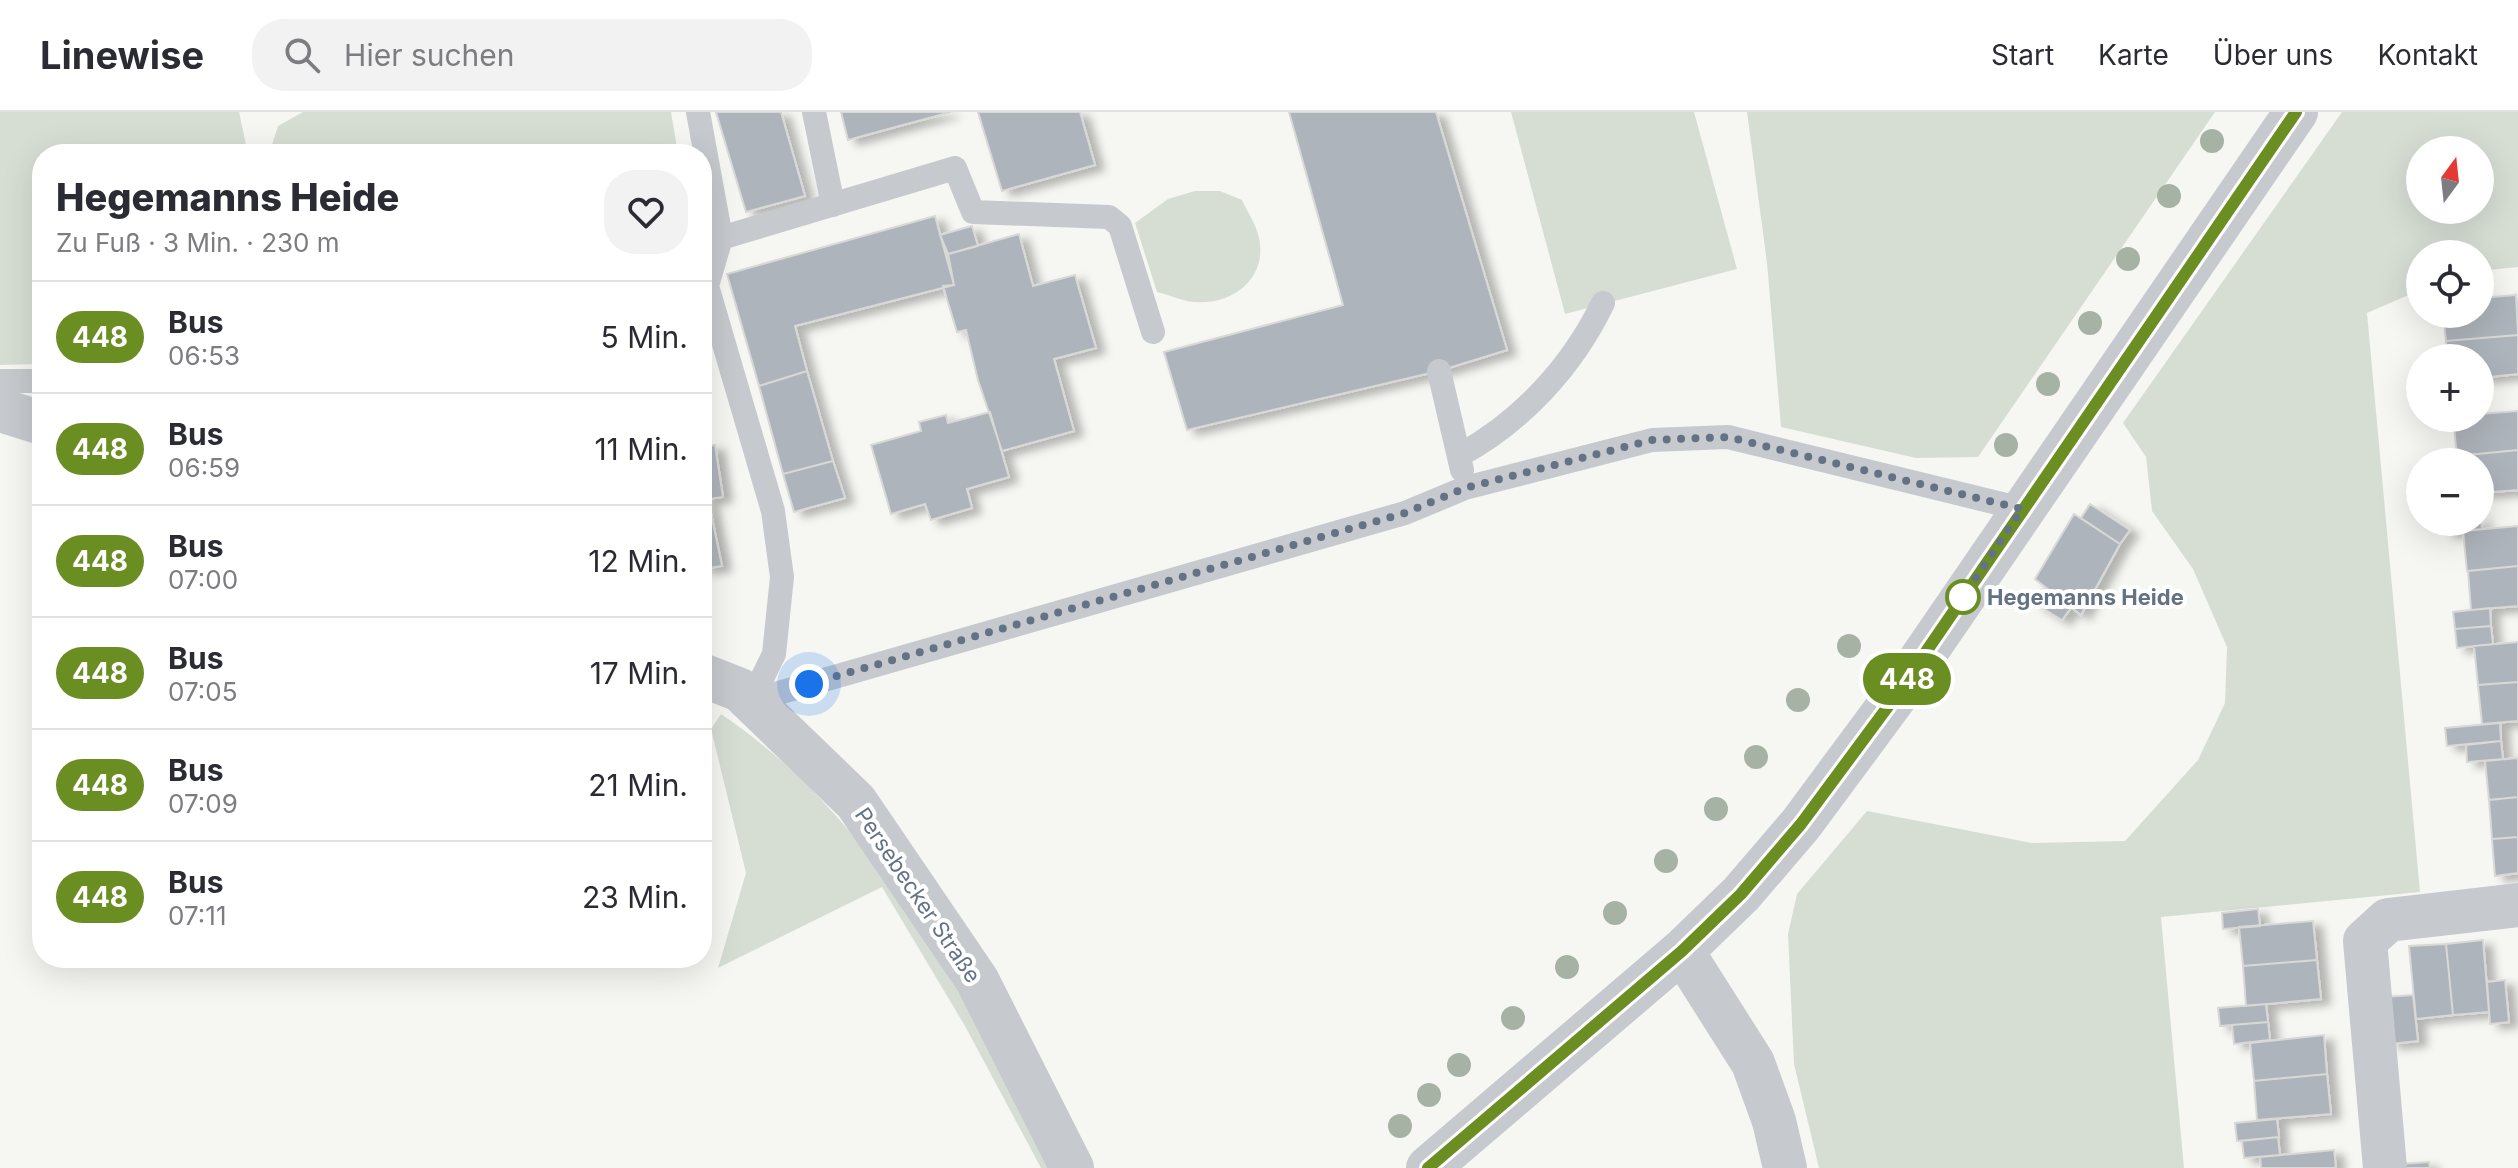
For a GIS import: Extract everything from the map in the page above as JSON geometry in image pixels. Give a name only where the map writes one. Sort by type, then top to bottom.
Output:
[{"type":"street","points":[[1428,1168],[1682,951],[1741,894],[1801,824],[1895,697],[2296,112]]},
{"type":"street","points":[[0,410],[32,420]]},
{"type":"street","name":"Persebecker Straße","points":[[712,679],[740,690],[856,802],[977,980],[1072,1168]]},
{"type":"street","points":[[2385,1168],[2365,941],[2388,920],[2518,905]]},
{"type":"street","points":[[1682,951],[1753,1063],[1774,1121],[1785,1168]]},
{"type":"lane","points":[[698,112],[704,144]]},
{"type":"lane","points":[[814,112],[833,205]]},
{"type":"lane","points":[[721,238],[955,168],[973,212],[1109,217],[1120,226],[1153,332]]},
{"type":"lane","points":[[712,189],[721,238],[712,269]]},
{"type":"lane","points":[[712,303],[773,511],[782,577],[774,654],[751,701]]},
{"type":"lane","points":[[1460,455],[1492,438],[1543,392],[1586,338],[1603,303]]},
{"type":"lane","points":[[1439,371],[1465,488]]},
{"type":"lane","points":[[0,381],[32,381]]},
{"type":"lane","points":[[751,701],[1405,513],[1465,488],[1652,440],[1728,437],[2022,509]]},
{"type":"shaded area","points":[[0,112],[239,112],[246,144],[32,144],[32,364],[0,365]]},
{"type":"shaded area","points":[[303,112],[671,112],[676,144],[272,144],[278,126]]},
{"type":"shaded area","points":[[1511,112],[1694,112],[1737,269],[1565,314]]},
{"type":"shaded area","points":[[1747,112],[2215,112],[1978,457],[1916,458],[1781,427],[1767,263]]},
{"type":"shaded area","points":[[2342,112],[2518,112],[2518,267],[2494,270],[2494,240],[2406,240],[2406,296],[2367,313],[2420,892],[2161,917],[2184,1168],[1819,1168],[1794,1064],[1788,934],[1797,894],[1867,811],[2032,843],[2125,841],[2198,760],[2225,703],[2227,647],[2193,569],[2152,511],[2146,457],[2123,423]]},
{"type":"shaded area","points":[[1195,191],[1220,191],[1242,200],[1258,234],[1260,250],[1258,265],[1243,288],[1217,300],[1202,302],[1157,292],[1135,223],[1168,199]]},
{"type":"shaded area","points":[[721,714],[778,758],[828,807],[874,862],[953,980],[1056,1168],[1041,1168],[965,1026],[882,887],[718,968],[746,873],[712,728]]},
{"type":"building","points":[[716,112],[781,112],[805,196],[746,212]]},
{"type":"building","points":[[841,112],[951,112],[848,140]]},
{"type":"building","points":[[978,112],[1080,112],[1095,165],[1002,191]]},
{"type":"building","points":[[1289,112],[1436,112],[1507,350],[1439,371],[1187,430],[1164,352],[1343,305]]},
{"type":"building","points":[[935,216],[954,285],[795,326],[807,371],[759,386],[727,274]]},
{"type":"building","points":[[972,226],[978,246],[948,254],[940,235]]},
{"type":"building","points":[[1019,234],[1033,286],[1075,275],[1096,348],[1054,359],[1074,431],[1002,451],[978,380],[966,330],[957,332],[943,286],[954,285],[948,254]]},
{"type":"building","points":[[2516,295],[2518,335],[2446,341],[2445,328],[2494,328],[2494,297]]},
{"type":"building","points":[[2518,335],[2518,374],[2494,377],[2494,344],[2446,344],[2446,341]]},
{"type":"building","points":[[807,371],[833,461],[783,474],[759,386]]},
{"type":"building","points":[[2518,411],[2518,450],[2494,452],[2494,448],[2456,448],[2454,432],[2494,432],[2494,413]]},
{"type":"building","points":[[990,412],[1009,477],[967,489],[972,508],[931,520],[925,504],[891,514],[871,445],[921,431],[919,422],[946,415],[948,423]]},
{"type":"building","points":[[712,445],[715,445],[723,497],[712,498]]},
{"type":"building","points":[[2518,450],[2518,490],[2494,492],[2494,452]]},
{"type":"building","points":[[833,461],[845,498],[794,512],[783,474]]},
{"type":"building","points":[[2090,504],[2130,530],[2120,544],[2081,518]]},
{"type":"building","points":[[2074,514],[2120,544],[2081,615],[2035,579]]},
{"type":"building","points":[[712,518],[722,566],[712,568]]},
{"type":"building","points":[[2518,526],[2518,566],[2467,571],[2464,536],[2494,536],[2494,528]]},
{"type":"building","points":[[2518,566],[2518,606],[2471,610],[2468,571]]},
{"type":"building","points":[[2045,588],[2071,608],[2062,620],[2034,603]]},
{"type":"building","points":[[2490,608],[2491,626],[2455,629],[2453,612]]},
{"type":"building","points":[[2491,626],[2493,644],[2457,648],[2455,629]]},
{"type":"building","points":[[2518,642],[2518,682],[2478,685],[2474,646]]},
{"type":"building","points":[[2518,682],[2518,721],[2482,724],[2478,685]]},
{"type":"building","points":[[2500,723],[2501,741],[2447,746],[2445,728]]},
{"type":"building","points":[[2501,741],[2503,759],[2467,762],[2466,745]]},
{"type":"building","points":[[2518,758],[2518,797],[2489,800],[2485,761]]},
{"type":"building","points":[[2518,797],[2518,837],[2492,839],[2489,800]]},
{"type":"building","points":[[2518,837],[2518,873],[2495,876],[2492,839]]},
{"type":"building","points":[[2258,909],[2260,926],[2223,929],[2222,913]]},
{"type":"building","points":[[2313,921],[2317,960],[2243,966],[2239,927]]},
{"type":"building","points":[[2483,940],[2489,1012],[2453,1015],[2446,944]]},
{"type":"building","points":[[2446,944],[2453,1015],[2416,1019],[2409,946]]},
{"type":"building","points":[[2317,960],[2321,999],[2246,1006],[2243,966]]},
{"type":"building","points":[[2505,980],[2509,1022],[2490,1024],[2487,982]]},
{"type":"building","points":[[2413,995],[2418,1041],[2390,1044],[2385,997]]},
{"type":"building","points":[[2266,1004],[2268,1022],[2220,1026],[2218,1008]]},
{"type":"building","points":[[2268,1022],[2270,1040],[2234,1044],[2232,1025]]},
{"type":"building","points":[[2324,1035],[2327,1074],[2254,1081],[2250,1043]]},
{"type":"building","points":[[2327,1074],[2331,1114],[2257,1120],[2254,1081]]},
{"type":"building","points":[[2277,1119],[2279,1137],[2237,1141],[2235,1123]]},
{"type":"building","points":[[2278,1137],[2280,1155],[2244,1158],[2242,1141]]},
{"type":"building","points":[[2334,1150],[2336,1168],[2261,1168],[2260,1157]]},
{"type":"building","points":[[2429,1162],[2430,1168],[2401,1168],[2401,1164]]},
{"type":"bus line","name":"448","points":[[1428,1168],[1682,951],[1741,894],[1801,824],[1895,697],[2296,112]]},
{"type":"place","name":"Hegemanns Heide","points":[[1963,597]]},
{"type":"route","points":[[809,684],[1405,513],[1465,488],[1652,440],[1728,437],[1871,469],[2022,509],[1963,597]]}]
